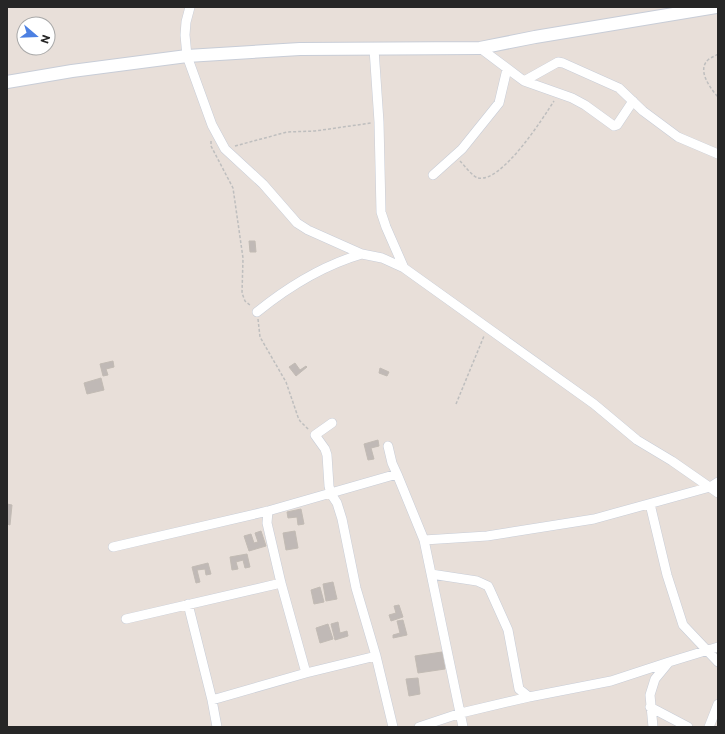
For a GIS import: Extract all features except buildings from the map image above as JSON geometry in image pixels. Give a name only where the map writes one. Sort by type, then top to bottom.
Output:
[{"type":"street","points":[[190,7],[186,22],[185,35],[188,56],[212,125],[225,149],[262,184],[297,223],[308,230],[362,254],[382,258],[404,268],[594,404],[638,440],[714,490]]},
{"type":"street","points":[[7,82],[80,70],[188,56],[300,49],[480,48],[535,36],[716,7]]},
{"type":"street","points":[[480,48],[507,70],[524,81],[572,98],[585,105],[614,126],[617,125],[633,101]]},
{"type":"street","points":[[374,49],[379,122],[381,212],[404,268]]},
{"type":"street","points":[[524,81],[560,62],[619,88],[643,111],[678,137],[718,154]]},
{"type":"street","points":[[433,176],[462,149],[499,103],[507,70]]},
{"type":"street","points":[[257,312],[272,299],[319,271],[344,259],[362,254]]},
{"type":"street","points":[[332,423],[315,435],[327,454],[329,486],[342,519],[356,588],[376,656],[393,727]]},
{"type":"street","points":[[388,446],[392,463],[424,540],[463,727]]},
{"type":"street","points":[[113,547],[268,511],[397,474]]},
{"type":"street","points":[[714,490],[714,483],[718,482]]},
{"type":"street","points":[[424,540],[467,538],[594,519],[650,504],[714,490]]},
{"type":"street","points":[[650,504],[667,575],[683,625],[718,662]]},
{"type":"street","points":[[268,511],[267,523],[280,583],[306,673]]},
{"type":"street","points":[[431,574],[477,581],[488,586],[508,630],[519,689],[529,697]]},
{"type":"street","points":[[126,618],[280,583]]},
{"type":"street","points":[[188,604],[212,700],[217,727]]},
{"type":"street","points":[[419,727],[461,713],[529,697],[611,681],[718,647]]},
{"type":"street","points":[[212,700],[306,673],[376,656]]},
{"type":"street","points":[[653,727],[650,695],[655,679],[669,662]]},
{"type":"street","points":[[709,727],[718,704]]},
{"type":"street","points":[[650,707],[688,727]]},
{"type":"path","points":[[718,54],[706,62],[704,66],[704,74],[710,89],[718,97]]},
{"type":"path","points":[[455,156],[479,178],[483,178],[501,168],[519,150],[559,94]]},
{"type":"path","points":[[225,149],[286,132],[315,131],[379,122]]},
{"type":"path","points":[[212,125],[213,134],[211,146],[233,188],[236,204],[244,264],[243,297],[257,312],[260,338],[286,382],[300,422],[315,435]]},
{"type":"path","points":[[456,404],[488,327]]}]
